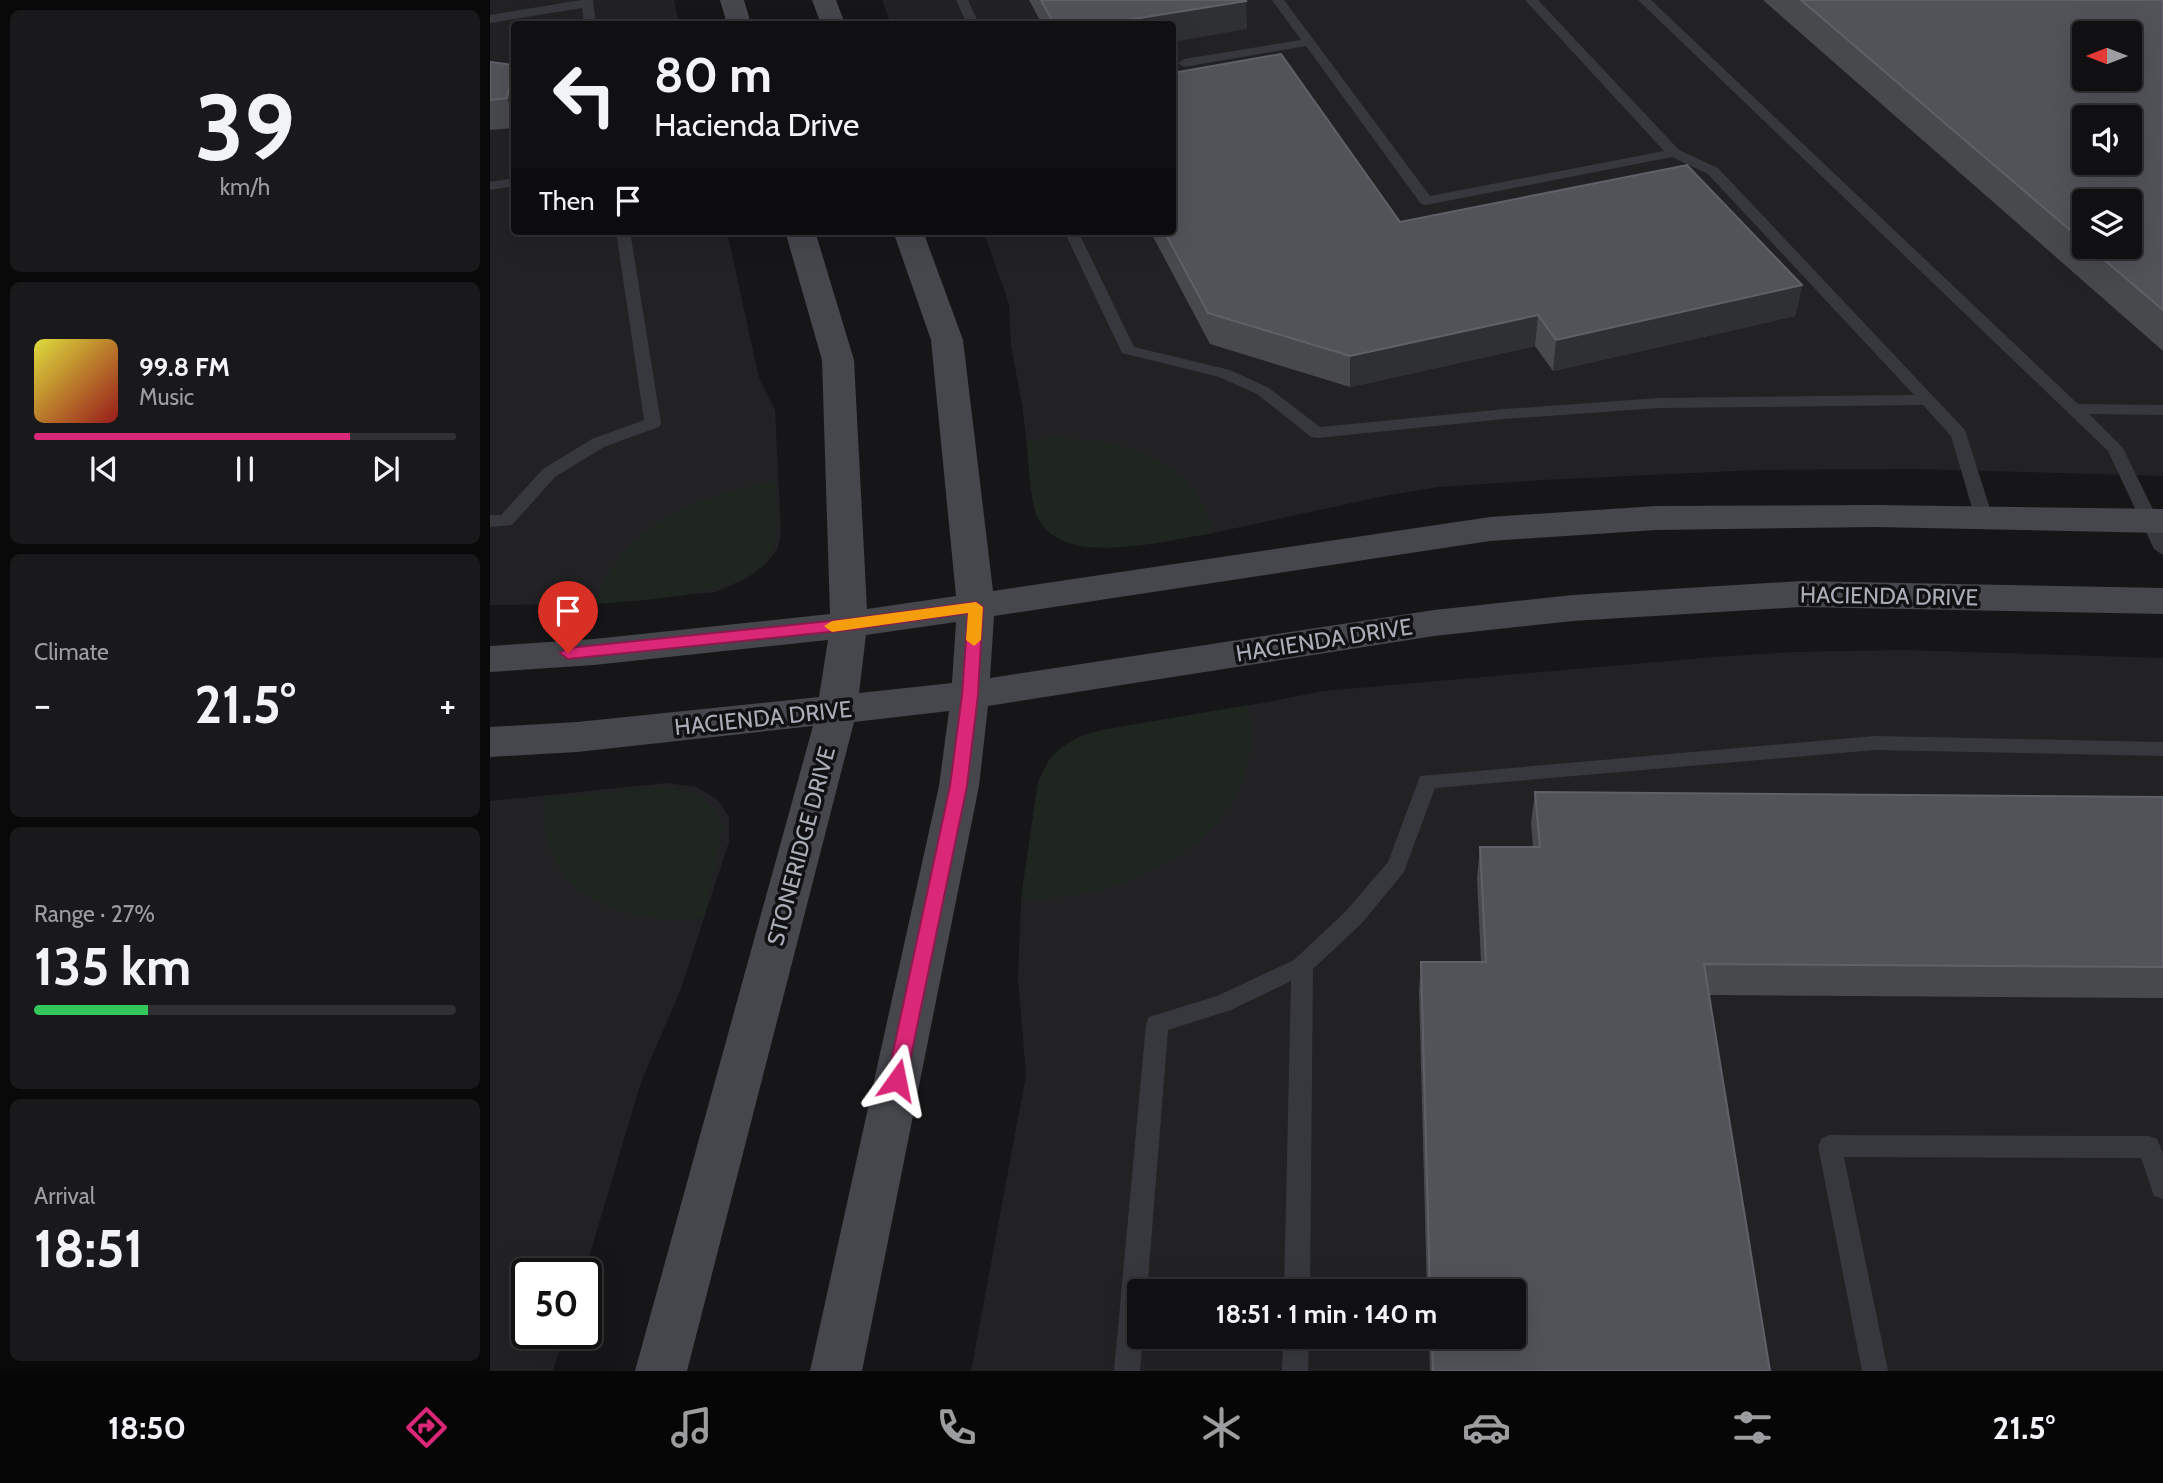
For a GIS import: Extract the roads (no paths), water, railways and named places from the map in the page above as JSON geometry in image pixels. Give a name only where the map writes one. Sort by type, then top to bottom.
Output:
[{"type":"main road","points":[[732,0],[738,21]]},
{"type":"main road","points":[[824,0],[832,21]]},
{"type":"main road","name":"STONERIDGE DRIVE","points":[[661,1371],[837,710],[849,625],[849,569],[838,360],[801,235]]},
{"type":"main road","points":[[836,1371],[959,786],[970,695],[976,607],[947,340],[909,235]]},
{"type":"main road","points":[[490,659],[594,652],[849,625],[1490,529],[1656,518],[1984,518],[2159,531]]},
{"type":"main road","name":"HACIENDA DRIVE","points":[[490,742],[578,737],[970,695],[1433,623],[1573,608],[1801,594],[2163,601]]},
{"type":"lane","points":[[962,0],[972,21]]},
{"type":"lane","points":[[1278,0],[1426,201],[1674,153]]},
{"type":"lane","points":[[1531,0],[1674,153],[1713,171],[1959,434],[1984,518]]},
{"type":"lane","points":[[1644,0],[2115,448],[2159,531]]},
{"type":"lane","points":[[490,19],[587,2],[590,21]]},
{"type":"lane","points":[[1184,63],[1309,42]]},
{"type":"lane","points":[[490,186],[511,182]]},
{"type":"lane","points":[[490,522],[506,521],[549,473],[598,443],[653,423],[624,235]]},
{"type":"lane","points":[[1073,235],[1128,350],[1224,373],[1263,391],[1317,433],[1505,414],[1659,403],[1928,401]]},
{"type":"lane","points":[[2074,409],[2163,410]]},
{"type":"lane","points":[[1127,1371],[1157,1024],[1223,1003],[1302,966],[1354,917],[1396,866],[1427,781],[1875,743],[2163,749]]},
{"type":"lane","points":[[1297,1279],[1302,966]]},
{"type":"lane","points":[[1875,1371],[1830,1146],[2150,1147],[2163,1188]]},
{"type":"lane","points":[[1295,1371],[1296,1349]]}]
